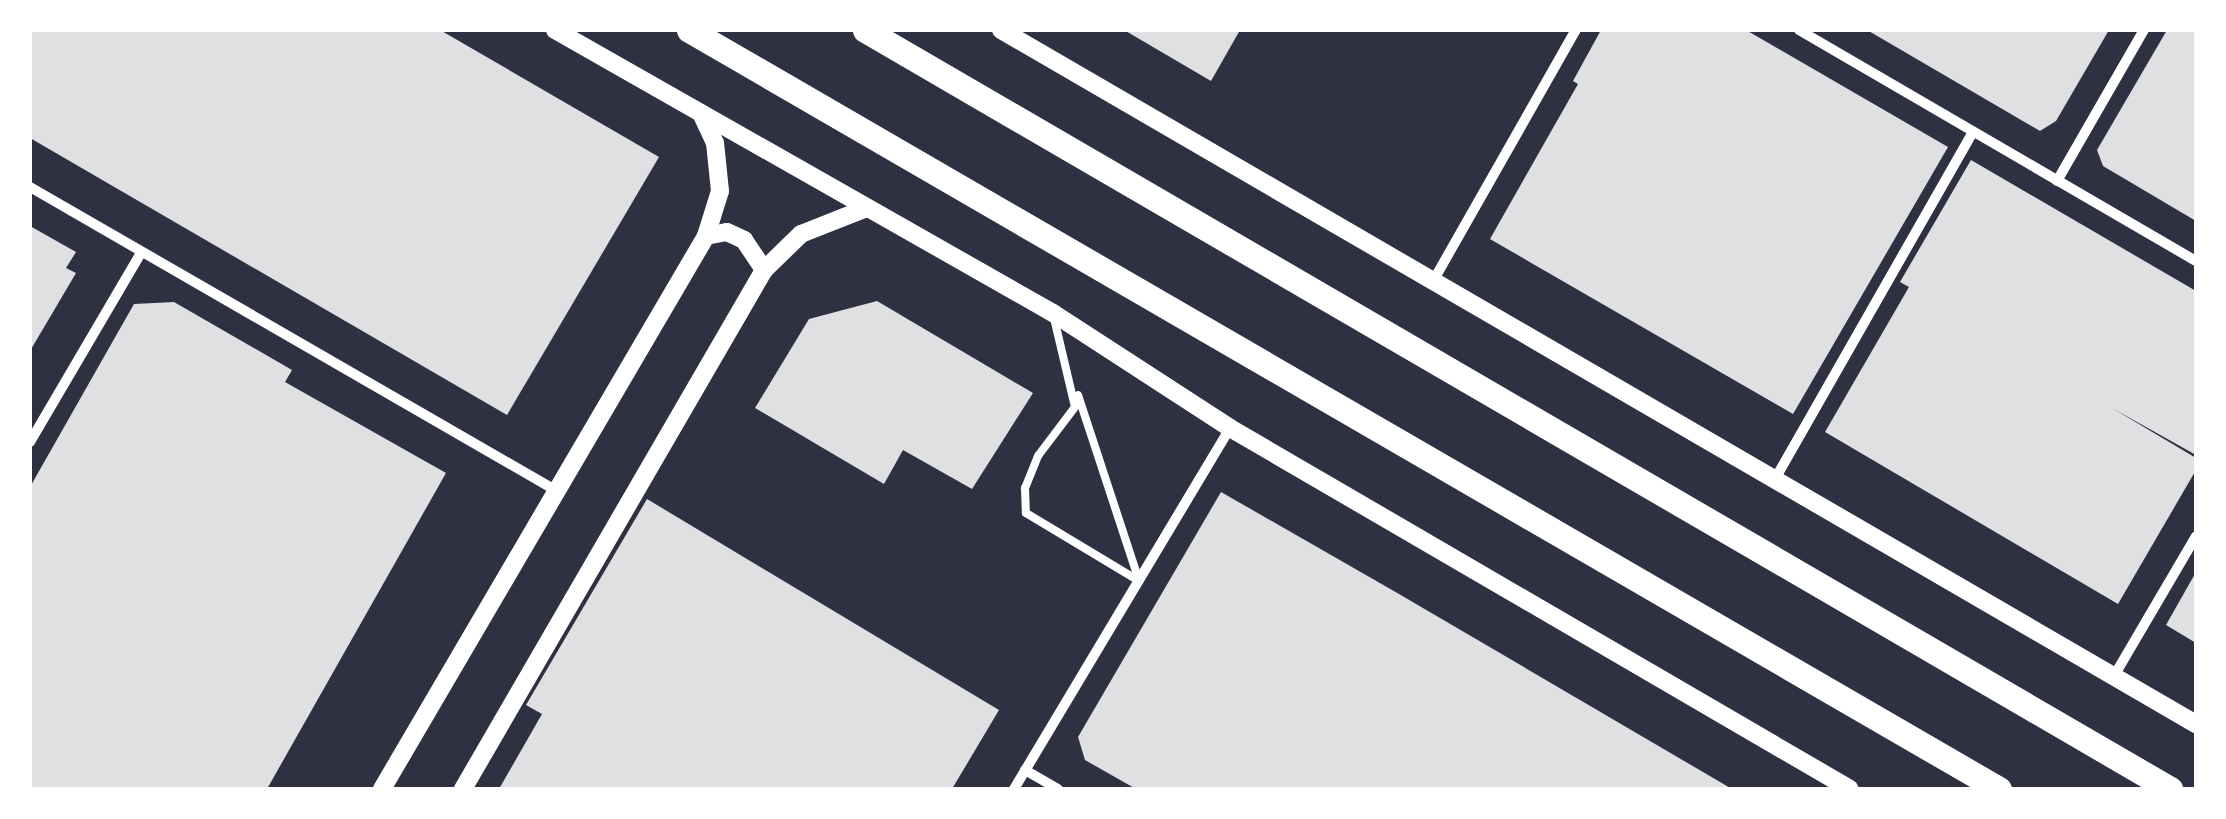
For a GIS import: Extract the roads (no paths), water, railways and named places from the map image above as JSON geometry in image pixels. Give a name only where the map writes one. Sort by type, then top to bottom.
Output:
[{"type":"main road","points":[[689,30],[1998,789]]},
{"type":"main road","points":[[866,30],[2170,789]]},
{"type":"street","points":[[555,30],[1053,313],[1230,428],[1850,789]]},
{"type":"street","points":[[1002,30],[2196,724]]},
{"type":"street","points":[[1432,282],[1576,30]]},
{"type":"street","points":[[1799,30],[2196,260]]},
{"type":"street","points":[[2057,181],[2144,30]]},
{"type":"street","points":[[382,789],[706,236],[720,191],[715,143],[702,113]]},
{"type":"street","points":[[1775,479],[1972,132]]},
{"type":"street","points":[[30,186],[557,490]]},
{"type":"street","points":[[462,789],[764,270],[801,234],[868,208]]},
{"type":"street","points":[[706,236],[726,232],[744,240],[764,270]]},
{"type":"street","points":[[30,442],[142,253]]},
{"type":"street","points":[[1014,789],[1230,428]]},
{"type":"street","points":[[2114,676],[2196,536]]},
{"type":"street","points":[[1025,770],[1058,789]]},
{"type":"lane","points":[[1053,313],[1139,581]]},
{"type":"lane","points":[[1076,392],[1075,407],[1038,456],[1025,488],[1026,513],[1139,581]]}]
